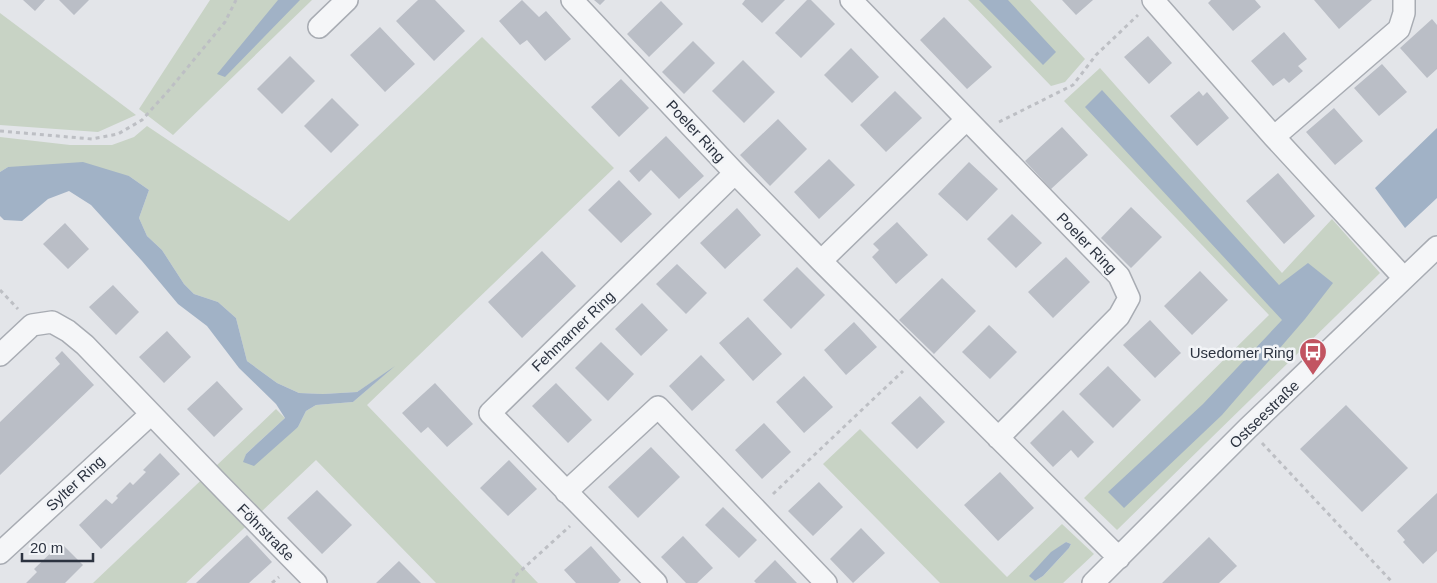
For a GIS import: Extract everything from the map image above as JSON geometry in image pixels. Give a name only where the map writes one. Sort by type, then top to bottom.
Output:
[{"type":"street","points":[[319,27],[347,0]]},
{"type":"street","name":"Poeler Ring","points":[[572,0],[735,173],[917,358],[1119,558]]},
{"type":"street","name":"Poeler Ring","points":[[851,0],[1118,276],[1129,298],[1119,316],[998,438]]},
{"type":"street","points":[[1274,137],[1399,29],[1404,13],[1404,0]]},
{"type":"street","points":[[1153,1],[1274,137],[1404,278]]},
{"type":"street","points":[[822,261],[972,126]]},
{"type":"street","name":"Fehmarner Ring","points":[[656,583],[490,413],[735,173]]},
{"type":"street","name":"Ostseestraße","points":[[1093,583],[1248,428],[1437,247]]},
{"type":"street","points":[[0,355],[32,325],[52,322],[68,331],[85,345],[151,414]]},
{"type":"street","points":[[566,492],[658,407],[826,583]]},
{"type":"street","name":"Föhrstraße","points":[[151,414],[316,583]]},
{"type":"street","name":"Sylter Ring","points":[[0,552],[151,414]]},
{"type":"path","points":[[0,131],[92,139],[118,134],[142,120],[169,90],[225,22],[236,0]]},
{"type":"path","points":[[972,126],[1073,85],[1096,55],[1153,1]]},
{"type":"path","points":[[756,510],[917,358]]},
{"type":"path","points":[[1248,428],[1393,583]]},
{"type":"path","points":[[513,583],[515,576],[585,512]]},
{"type":"green space","points":[[210,0],[312,0],[173,135],[139,109]]},
{"type":"green space","points":[[968,0],[1030,0],[1085,59],[1065,82],[1051,86]]},
{"type":"green space","points":[[0,13],[136,115],[98,132],[0,125]]},
{"type":"green space","points":[[482,37],[614,168],[367,405],[538,583],[436,583],[316,460],[186,583],[93,583],[276,409],[285,418],[246,454],[244,462],[298,427],[306,411],[316,405],[353,402],[390,370],[357,392],[299,393],[277,383],[247,361],[236,318],[218,302],[194,294],[184,284],[162,250],[147,236],[139,218],[149,190],[129,176],[8,167],[0,172],[0,137],[70,145],[112,145],[134,137],[147,126],[289,221]]},
{"type":"green space","points":[[1100,68],[1282,273],[1332,219],[1380,273],[1117,530],[1084,498],[1269,315],[1064,101]]},
{"type":"green space","points":[[860,429],[1007,577],[1062,524],[1094,554],[1063,583],[940,583],[823,464]],"holes":[[[1066,542],[1071,544],[1043,576],[1035,581],[1030,576],[1051,553]]]},
{"type":"water","points":[[278,0],[300,0],[225,77],[217,74]]},
{"type":"water","points":[[979,0],[1008,0],[1056,52],[1043,65]]},
{"type":"water","points":[[1102,90],[1279,285],[1308,263],[1333,283],[1305,319],[1222,415],[1124,508],[1108,492],[1203,404],[1282,320],[1085,107]]},
{"type":"water","points":[[1437,128],[1437,198],[1405,228],[1375,188]]},
{"type":"water","points":[[83,162],[129,176],[149,190],[139,218],[147,236],[162,250],[184,284],[194,294],[218,302],[236,318],[247,361],[277,383],[299,393],[357,392],[395,366],[353,402],[316,405],[306,411],[298,427],[254,466],[243,462],[246,454],[285,418],[276,404],[239,368],[207,326],[178,304],[91,205],[69,191],[48,199],[22,221],[4,220],[0,216],[0,172],[8,167]]},
{"type":"water","points":[[1066,542],[1071,544],[1069,548],[1043,576],[1035,581],[1029,576],[1051,552]]},
{"type":"building","points":[[23,0],[45,0],[35,11]]},
{"type":"building","points":[[59,0],[89,0],[74,15]]},
{"type":"building","points":[[418,0],[435,0],[465,31],[434,61],[396,21]]},
{"type":"building","points":[[522,0],[539,17],[546,11],[571,39],[545,61],[527,40],[520,45],[499,21]]},
{"type":"building","points":[[594,0],[605,0],[600,5]]},
{"type":"building","points":[[745,0],[785,0],[762,23],[742,4]]},
{"type":"building","points":[[807,0],[811,0],[835,24],[801,58],[775,33]]},
{"type":"building","points":[[1062,0],[1093,0],[1076,15]]},
{"type":"building","points":[[1211,0],[1255,0],[1261,7],[1233,31],[1208,3]]},
{"type":"building","points":[[1314,0],[1372,0],[1339,29]]},
{"type":"building","points":[[661,1],[683,24],[649,57],[627,34]]},
{"type":"building","points":[[944,17],[992,67],[967,89],[920,40]]},
{"type":"building","points":[[1432,19],[1437,25],[1437,69],[1427,78],[1400,48]]},
{"type":"building","points":[[380,27],[415,64],[385,92],[350,55]]},
{"type":"building","points":[[1284,32],[1307,59],[1298,66],[1303,71],[1289,83],[1284,78],[1273,86],[1251,61]]},
{"type":"building","points":[[1148,36],[1172,63],[1149,84],[1124,57]]},
{"type":"building","points":[[693,41],[715,63],[684,94],[662,72]]},
{"type":"building","points":[[851,48],[879,77],[852,103],[824,75]]},
{"type":"building","points":[[290,56],[315,81],[282,114],[257,89]]},
{"type":"building","points":[[743,60],[775,92],[744,123],[712,91]]},
{"type":"building","points":[[1382,64],[1407,92],[1379,116],[1354,88]]},
{"type":"building","points":[[621,79],[649,108],[619,137],[591,107]]},
{"type":"building","points":[[895,91],[922,118],[886,152],[860,125]]},
{"type":"building","points":[[1199,91],[1203,96],[1207,92],[1229,118],[1197,146],[1170,116]]},
{"type":"building","points":[[332,98],[359,125],[331,153],[304,126]]},
{"type":"building","points":[[1334,108],[1363,141],[1335,165],[1306,132]]},
{"type":"building","points":[[778,119],[807,149],[770,186],[740,155]]},
{"type":"building","points":[[1062,127],[1088,155],[1051,189],[1025,161]]},
{"type":"building","points":[[666,136],[704,176],[679,199],[651,170],[639,182],[629,171]]},
{"type":"building","points":[[829,159],[855,185],[819,219],[794,192]]},
{"type":"building","points":[[969,162],[998,189],[967,221],[938,194]]},
{"type":"building","points":[[1278,173],[1315,216],[1284,244],[1246,201]]},
{"type":"building","points":[[619,180],[652,214],[621,243],[588,210]]},
{"type":"building","points":[[1131,207],[1162,237],[1131,268],[1101,238]]},
{"type":"building","points":[[737,208],[761,235],[725,269],[700,243]]},
{"type":"building","points":[[1012,214],[1042,243],[1016,268],[987,239]]},
{"type":"building","points":[[897,222],[928,255],[896,284],[872,257],[879,250],[873,244]]},
{"type":"building","points":[[65,223],[89,249],[68,269],[43,244]]},
{"type":"building","points":[[542,251],[576,286],[522,338],[488,302]]},
{"type":"building","points":[[1066,257],[1090,282],[1053,318],[1028,292]]},
{"type":"building","points":[[677,264],[707,293],[686,314],[656,284]]},
{"type":"building","points":[[797,267],[825,295],[791,329],[763,300]]},
{"type":"building","points":[[1200,271],[1228,300],[1192,335],[1164,306]]},
{"type":"building","points":[[942,278],[976,311],[934,354],[899,320]]},
{"type":"building","points":[[113,285],[139,312],[116,335],[89,307]]},
{"type":"building","points":[[642,303],[668,330],[641,356],[615,329]]},
{"type":"building","points":[[748,317],[782,354],[753,381],[719,343]]},
{"type":"building","points":[[1150,320],[1181,353],[1155,378],[1123,345]]},
{"type":"building","points":[[854,322],[877,347],[846,375],[824,350]]},
{"type":"building","points":[[989,325],[1017,352],[990,379],[962,352]]},
{"type":"building","points":[[167,331],[191,357],[164,383],[139,357]]},
{"type":"building","points":[[601,342],[634,374],[608,401],[575,368]]},
{"type":"building","points":[[62,351],[94,385],[0,475],[0,422],[60,364],[55,358]]},
{"type":"building","points":[[701,355],[725,380],[692,411],[669,386]]},
{"type":"building","points":[[1108,366],[1141,400],[1113,428],[1079,394]]},
{"type":"building","points":[[804,376],[833,407],[804,433],[776,402]]},
{"type":"building","points":[[217,381],[243,409],[214,437],[187,409]]},
{"type":"building","points":[[435,383],[473,424],[447,447],[428,427],[421,433],[402,413]]},
{"type":"building","points":[[556,383],[592,420],[568,443],[532,406]]},
{"type":"building","points":[[920,396],[945,422],[917,449],[891,423]]},
{"type":"building","points":[[1346,405],[1408,468],[1362,512],[1300,449]]},
{"type":"building","points":[[1063,410],[1094,442],[1078,458],[1071,450],[1053,467],[1030,443]]},
{"type":"building","points":[[764,423],[791,452],[762,479],[735,450]]},
{"type":"building","points":[[651,447],[680,477],[638,518],[608,487]]},
{"type":"building","points":[[160,453],[180,474],[101,549],[79,525],[106,499],[112,504],[118,498],[116,496],[130,482],[133,485],[146,472],[143,470]]},
{"type":"building","points":[[509,460],[537,489],[508,516],[480,488]]},
{"type":"building","points":[[1000,472],[1034,508],[998,541],[964,505]]},
{"type":"building","points":[[819,482],[843,507],[813,536],[788,511]]},
{"type":"building","points":[[317,490],[352,525],[322,554],[287,518]]},
{"type":"building","points":[[1437,493],[1437,551],[1423,564],[1403,542],[1405,540],[1397,531]]},
{"type":"building","points":[[723,507],[757,540],[739,558],[705,525]]},
{"type":"building","points":[[861,528],[885,553],[853,583],[830,559]]},
{"type":"building","points":[[247,535],[272,562],[249,583],[196,583]]},
{"type":"building","points":[[683,536],[713,568],[697,583],[686,583],[661,557]]},
{"type":"building","points":[[1209,537],[1237,566],[1219,583],[1162,583]]},
{"type":"building","points":[[61,543],[83,565],[65,583],[26,583],[37,572],[34,569]]},
{"type":"building","points":[[591,546],[621,580],[618,583],[576,583],[564,570]]},
{"type":"building","points":[[775,560],[797,583],[756,583],[754,581]]},
{"type":"building","points":[[399,561],[421,583],[376,583]]},
{"type":"place","name":"Usedomer Ring","points":[[1313,376]]}]
